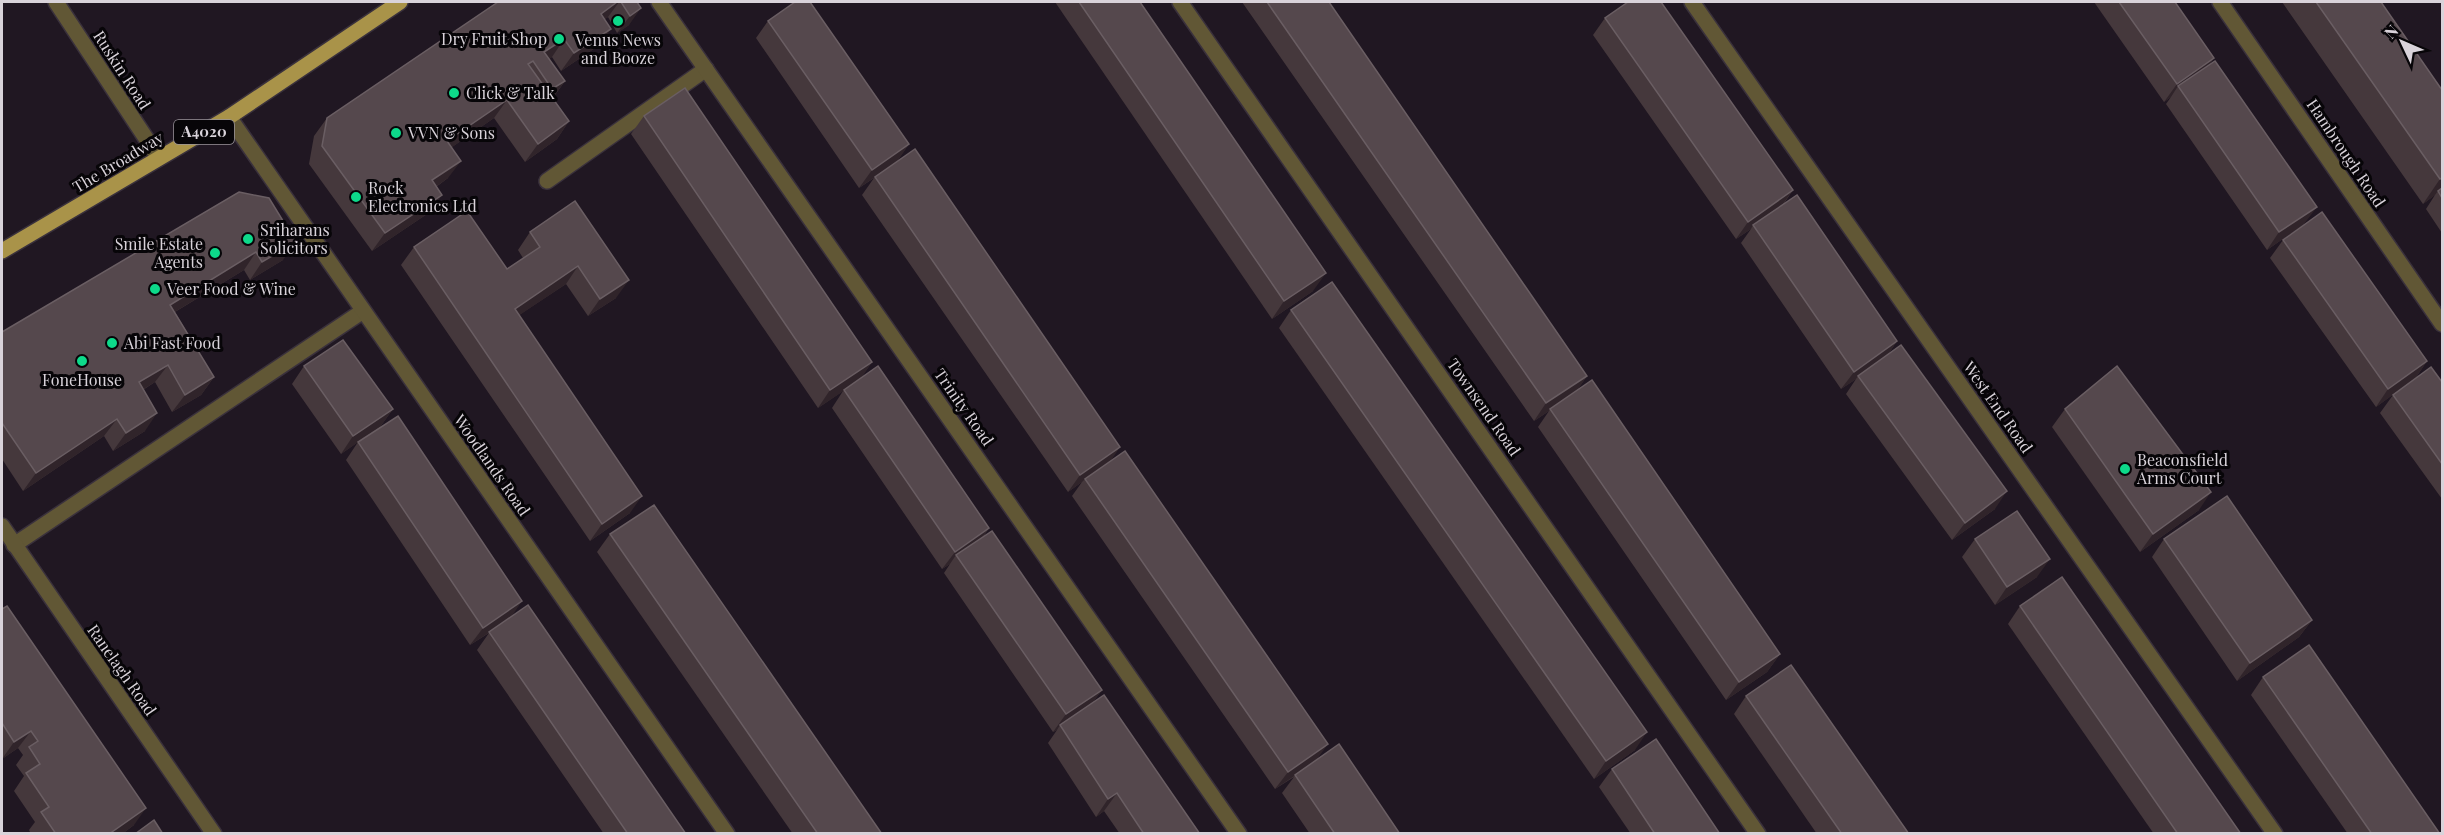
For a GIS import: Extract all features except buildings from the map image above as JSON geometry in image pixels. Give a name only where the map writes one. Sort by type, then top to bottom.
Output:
[{"type":"main road","name":"The Broadway","points":[[2,251],[229,117],[400,2]]},
{"type":"street","name":"Ruskin Road","points":[[56,2],[159,158]]},
{"type":"street","name":"Trinity Road","points":[[659,2],[1239,834]]},
{"type":"street","name":"Townsend Road","points":[[1180,2],[1758,834]]},
{"type":"street","name":"West End Road","points":[[1692,2],[2275,834]]},
{"type":"street","name":"Hambrough Road","points":[[2220,2],[2442,324]]},
{"type":"street","points":[[547,181],[706,69]]},
{"type":"street","name":"Woodlands Road","points":[[229,117],[727,834]]},
{"type":"street","points":[[14,545],[363,311]]},
{"type":"street","name":"Ranelagh Road","points":[[2,526],[214,834]]},
{"type":"place","name":"Venus News and Booze","points":[[618,21]]},
{"type":"place","name":"Dry Fruit Shop","points":[[559,39]]},
{"type":"place","name":"Click & Talk","points":[[454,93]]},
{"type":"place","name":"VVN & Sons","points":[[396,133]]},
{"type":"place","name":"Rock Electronics Ltd","points":[[356,197]]},
{"type":"place","name":"Sriharans Solicitors","points":[[248,239]]},
{"type":"place","name":"Smile Estate Agents","points":[[215,253]]},
{"type":"place","name":"Veer Food & Wine","points":[[155,289]]},
{"type":"place","name":"Abi Fast Food","points":[[112,343]]},
{"type":"place","name":"FoneHouse","points":[[82,361]]},
{"type":"place","name":"Beaconsfield Arms Court","points":[[2125,469]]}]
